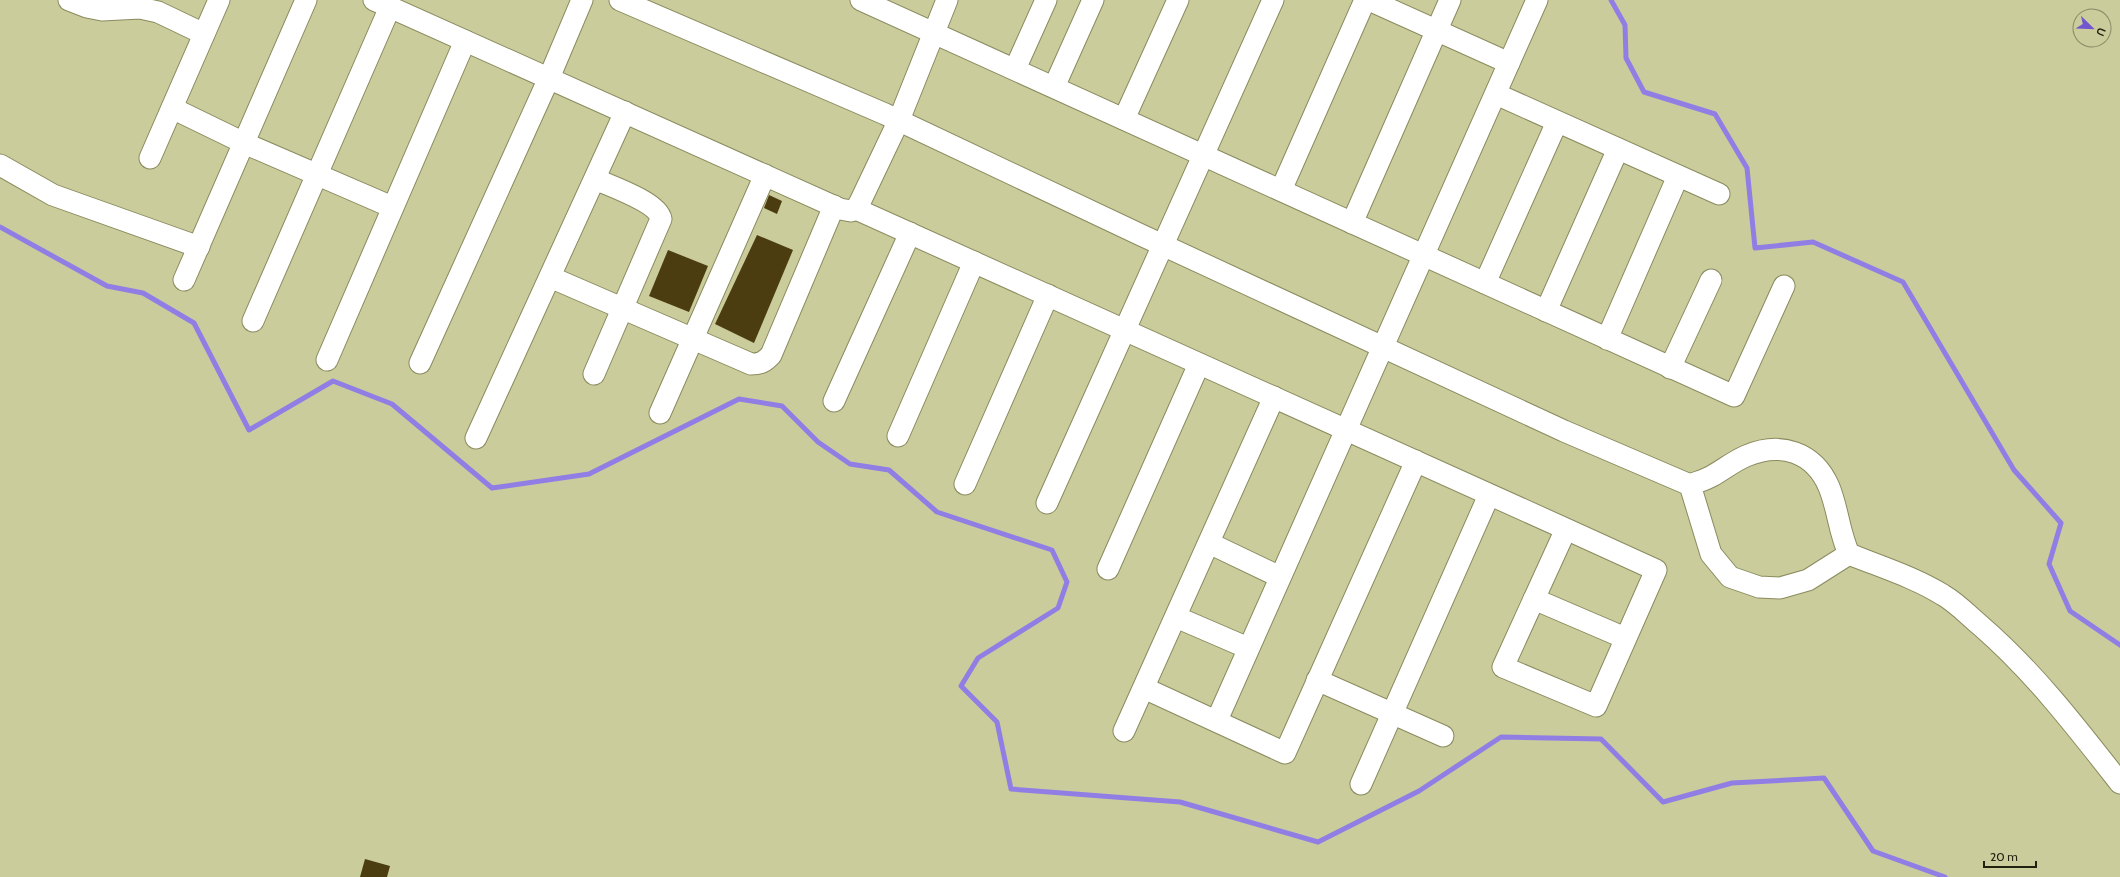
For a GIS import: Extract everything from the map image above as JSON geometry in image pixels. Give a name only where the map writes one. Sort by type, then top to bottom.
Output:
[{"type":"street","points":[[69,0],[87,7],[102,10],[140,8],[158,12],[204,34]]},
{"type":"street","points":[[150,158],[219,0]]},
{"type":"street","points":[[184,280],[306,0]]},
{"type":"street","points":[[420,364],[549,78],[582,0]]},
{"type":"street","points":[[620,0],[899,120],[1564,431],[1690,485],[1710,478],[1746,456],[1768,450],[1794,451],[1810,460],[1821,470],[1836,504],[1842,538],[1849,554],[1915,579],[1945,596],[1975,621],[2009,650],[2074,724],[2120,783]]},
{"type":"street","points":[[861,0],[1734,396],[1784,286]]},
{"type":"street","points":[[856,209],[899,120],[947,0]]},
{"type":"street","points":[[1016,69],[1046,0]]},
{"type":"street","points":[[1054,87],[1093,0]]},
{"type":"street","points":[[1124,119],[1178,0]]},
{"type":"street","points":[[1281,190],[1365,0]]},
{"type":"street","points":[[1369,0],[1509,64]]},
{"type":"street","points":[[1352,223],[1450,0]]},
{"type":"street","points":[[1217,720],[1537,0]]},
{"type":"street","points":[[1047,503],[1204,155],[1265,2]]},
{"type":"street","points":[[253,320],[318,175],[382,4],[834,206],[851,211],[856,209],[1416,461],[1489,495],[1566,529],[1656,570],[1596,706],[1503,667],[1566,529]]},
{"type":"street","points":[[326,360],[465,41]]},
{"type":"street","points":[[1496,94],[1719,194]]},
{"type":"street","points":[[172,108],[244,143],[392,207]]},
{"type":"street","points":[[476,438],[625,112]]},
{"type":"street","points":[[1485,283],[1557,122]]},
{"type":"street","points":[[1546,311],[1618,149]]},
{"type":"street","points":[[0,165],[53,195],[199,248]]},
{"type":"street","points":[[660,413],[765,175]]},
{"type":"street","points":[[1607,339],[1678,176]]},
{"type":"street","points":[[594,374],[659,224],[660,214],[652,206],[595,179]]},
{"type":"street","points":[[550,277],[751,364],[764,362],[771,355],[834,206]]},
{"type":"street","points":[[834,401],[910,233]]},
{"type":"street","points":[[898,436],[974,262]]},
{"type":"street","points":[[1670,368],[1711,280]]},
{"type":"street","points":[[965,484],[1048,295]]},
{"type":"street","points":[[1108,569],[1199,364]]},
{"type":"street","points":[[1124,731],[1274,397]]},
{"type":"street","points":[[1144,688],[1217,720],[1285,753],[1416,461]]},
{"type":"street","points":[[1690,485],[1711,554],[1730,577],[1759,587],[1780,588],[1808,580],[1849,554]]},
{"type":"street","points":[[1361,784],[1489,495]]},
{"type":"street","points":[[1209,543],[1280,577]]},
{"type":"street","points":[[1534,599],[1625,638]]},
{"type":"street","points":[[1176,617],[1248,648]]},
{"type":"street","points":[[1317,680],[1443,736]]},
{"type":"building","points":[[769,195],[782,201],[777,214],[764,208]]},
{"type":"building","points":[[757,235],[793,250],[754,343],[715,324]]},
{"type":"building","points":[[668,250],[708,266],[689,312],[649,296]]},
{"type":"building","points":[[365,859],[390,866],[387,877],[360,877]]},
{"type":"waterway","points":[[1611,0],[1625,25],[1626,58],[1644,92],[1715,114],[1747,168],[1755,248],[1813,242],[1903,282],[2014,470],[2061,523],[2049,564],[2070,611],[2120,645]]},
{"type":"waterway","points":[[0,227],[107,286],[143,293],[194,323],[249,430],[333,381],[392,404],[492,488],[589,474],[739,399],[782,406],[818,442],[850,464],[889,470],[937,512],[1052,550],[1067,582],[1058,608],[978,658],[961,686],[997,722],[1011,789],[1180,802],[1318,842],[1419,791],[1501,737],[1601,739],[1663,802],[1732,783],[1824,778],[1873,851],[1945,877]]}]
